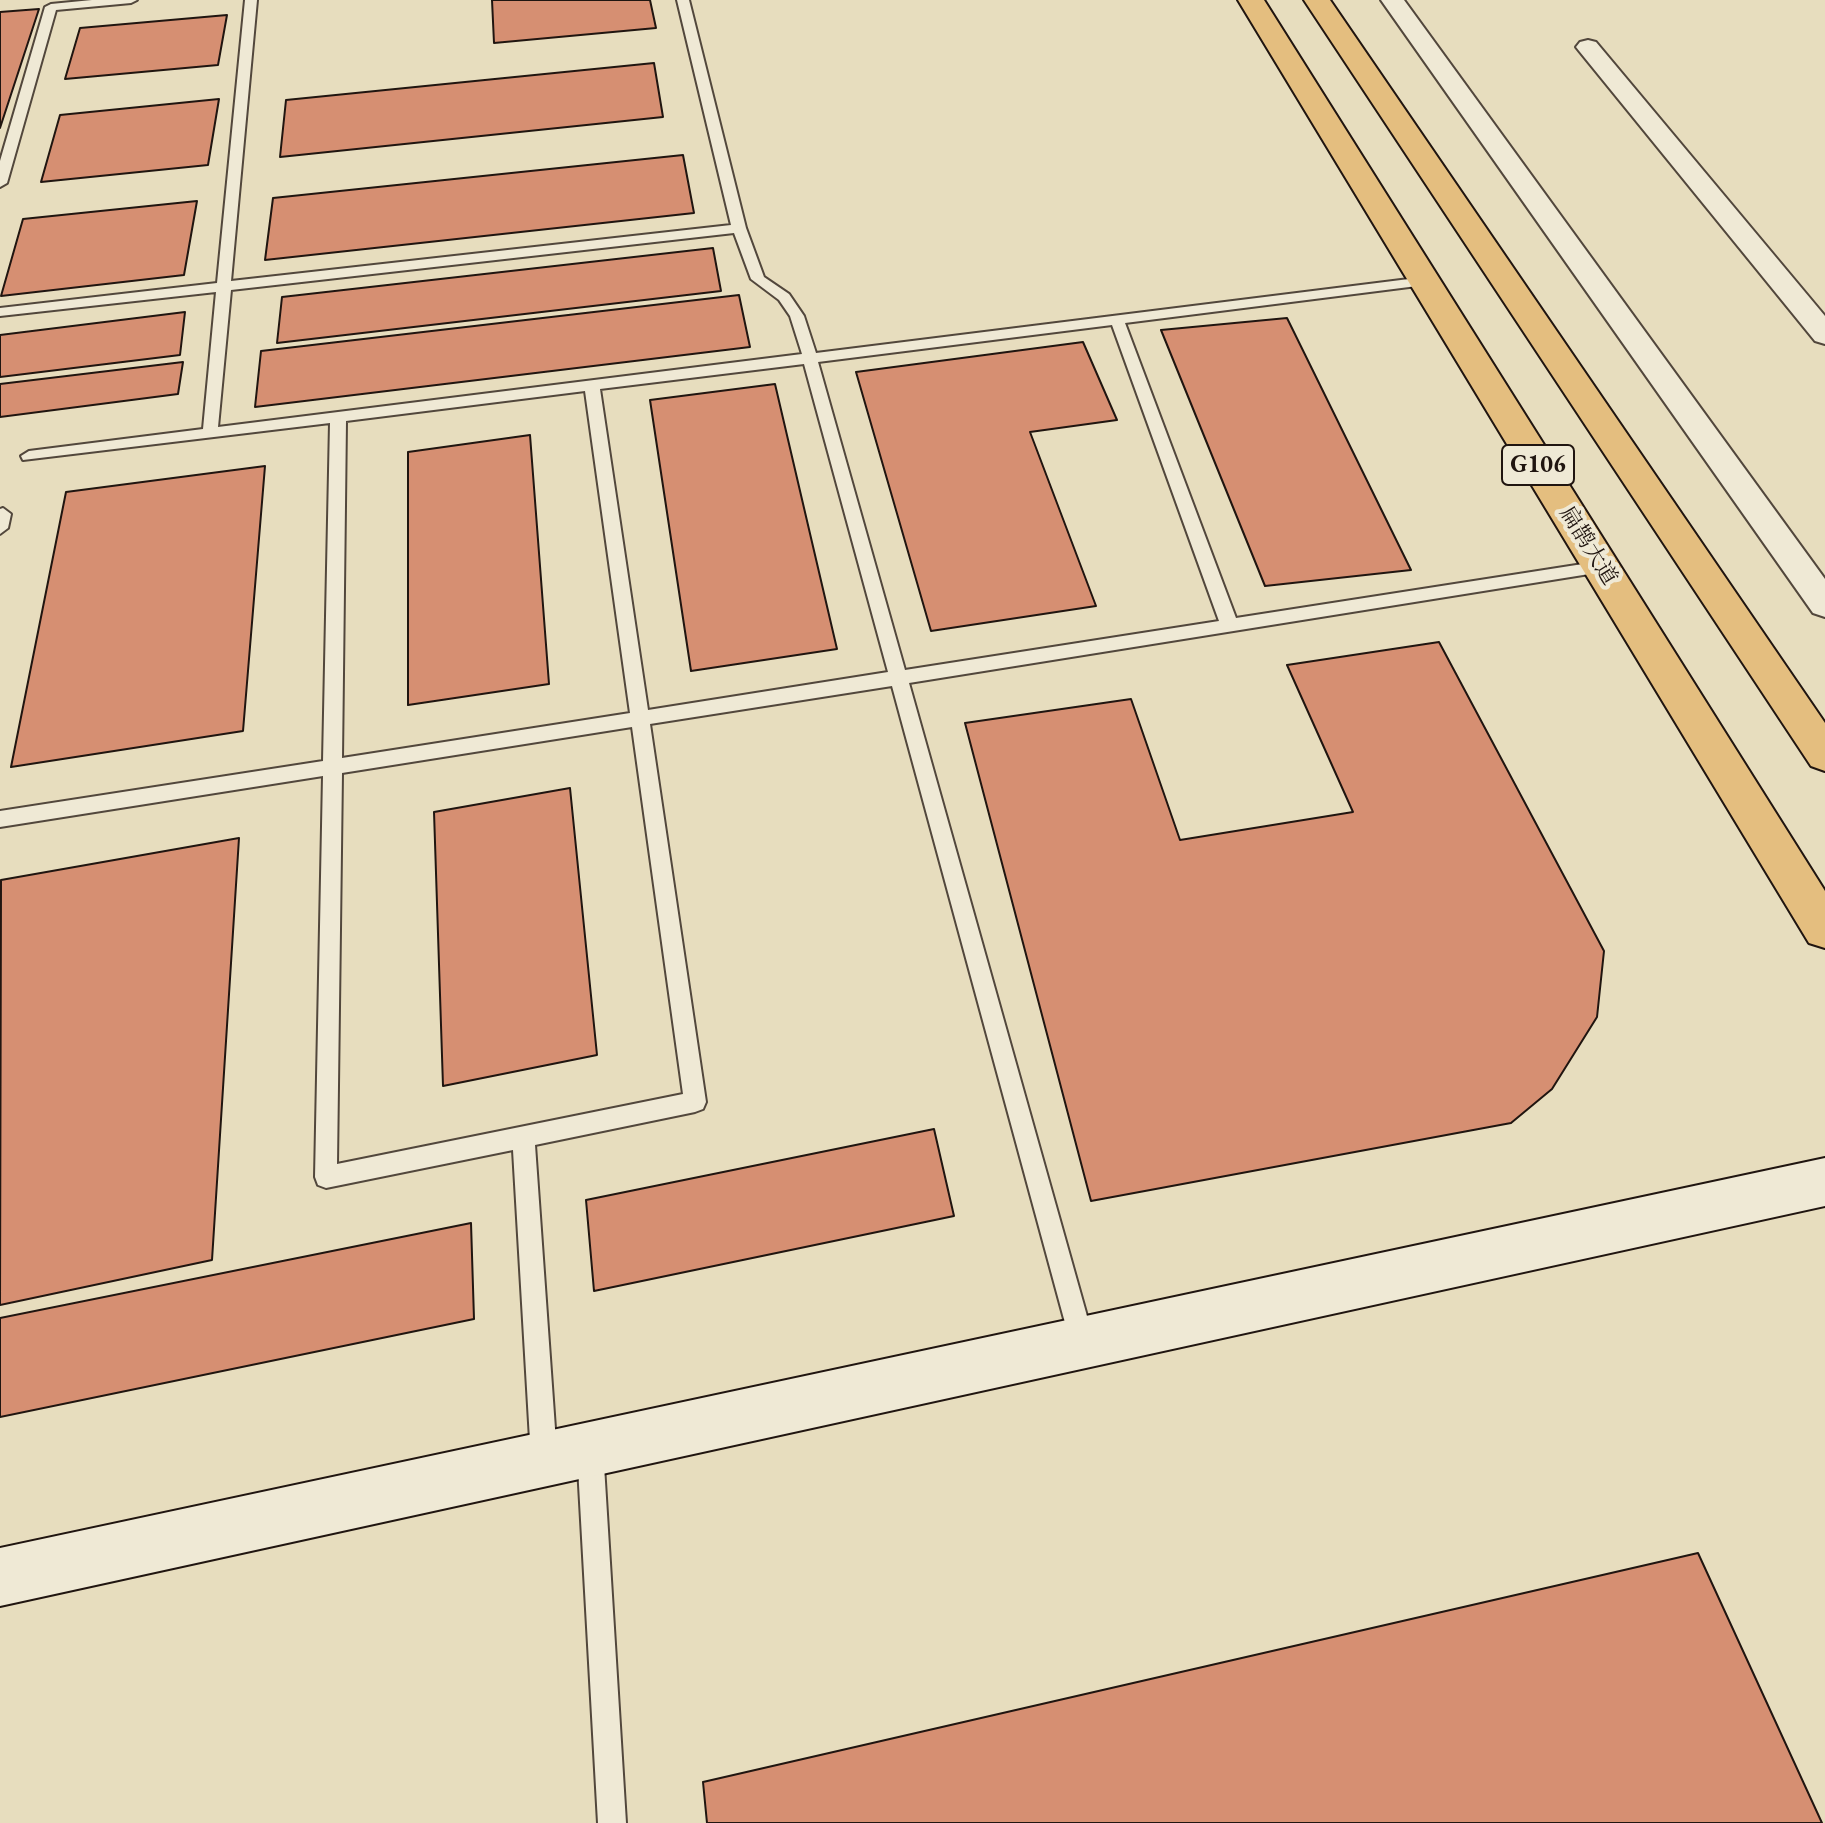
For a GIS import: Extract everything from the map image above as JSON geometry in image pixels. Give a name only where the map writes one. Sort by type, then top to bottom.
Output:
[{"type":"highway","name":"扁鹊大道","points":[[1251,0],[1825,929]]},
{"type":"highway","name":"G106","points":[[1317,0],[1825,755]]},
{"type":"main road","points":[[0,1577],[1825,1182]]},
{"type":"street","points":[[1392,0],[1825,604]]},
{"type":"street","points":[[1588,47],[1825,335]]},
{"type":"lane","points":[[0,183],[51,7],[131,0]]},
{"type":"lane","points":[[210,433],[251,0]]},
{"type":"lane","points":[[683,0],[739,228],[758,279],[784,297],[797,316],[810,358],[1082,1343]]},
{"type":"lane","points":[[0,312],[739,228]]},
{"type":"lane","points":[[29,456],[1425,281]]},
{"type":"lane","points":[[1117,320],[1230,626]]},
{"type":"lane","points":[[338,417],[326,1177],[695,1102],[592,385]]},
{"type":"lane","points":[[0,819],[1602,567]]},
{"type":"lane","points":[[523,1138],[567,1454],[612,1823]]},
{"type":"building","points":[[492,0],[650,0],[656,28],[494,43]]},
{"type":"building","points":[[39,9],[0,128],[0,12]]},
{"type":"building","points":[[227,15],[218,65],[65,79],[80,28]]},
{"type":"building","points":[[654,63],[663,117],[280,157],[286,100]]},
{"type":"building","points":[[219,99],[208,165],[41,182],[60,115]]},
{"type":"building","points":[[683,155],[694,213],[265,260],[273,198]]},
{"type":"building","points":[[197,201],[184,275],[1,296],[23,219]]},
{"type":"building","points":[[713,248],[721,291],[277,343],[282,297]]},
{"type":"building","points":[[739,295],[750,347],[255,407],[261,351]]},
{"type":"building","points":[[185,312],[180,355],[0,377],[0,335]]},
{"type":"building","points":[[1287,318],[1411,570],[1265,586],[1161,330]]},
{"type":"building","points":[[1083,342],[1117,420],[1030,432],[1096,606],[931,631],[856,372]]},
{"type":"building","points":[[183,362],[178,394],[0,417],[0,384]]},
{"type":"building","points":[[775,384],[837,649],[691,671],[650,400]]},
{"type":"building","points":[[530,435],[549,684],[408,705],[408,452]]},
{"type":"building","points":[[265,466],[243,731],[11,767],[66,492]]},
{"type":"building","points":[[1439,642],[1604,951],[1597,1017],[1552,1089],[1511,1123],[1091,1201],[965,723],[1131,699],[1180,840],[1353,812],[1287,665]]},
{"type":"building","points":[[570,788],[597,1055],[443,1086],[434,812]]},
{"type":"building","points":[[239,838],[212,1260],[0,1305],[1,880]]},
{"type":"building","points":[[934,1129],[954,1216],[594,1291],[586,1200]]},
{"type":"building","points":[[471,1223],[474,1319],[0,1417],[0,1318]]},
{"type":"building","points":[[1698,1553],[1822,1823],[707,1823],[703,1782]]}]
